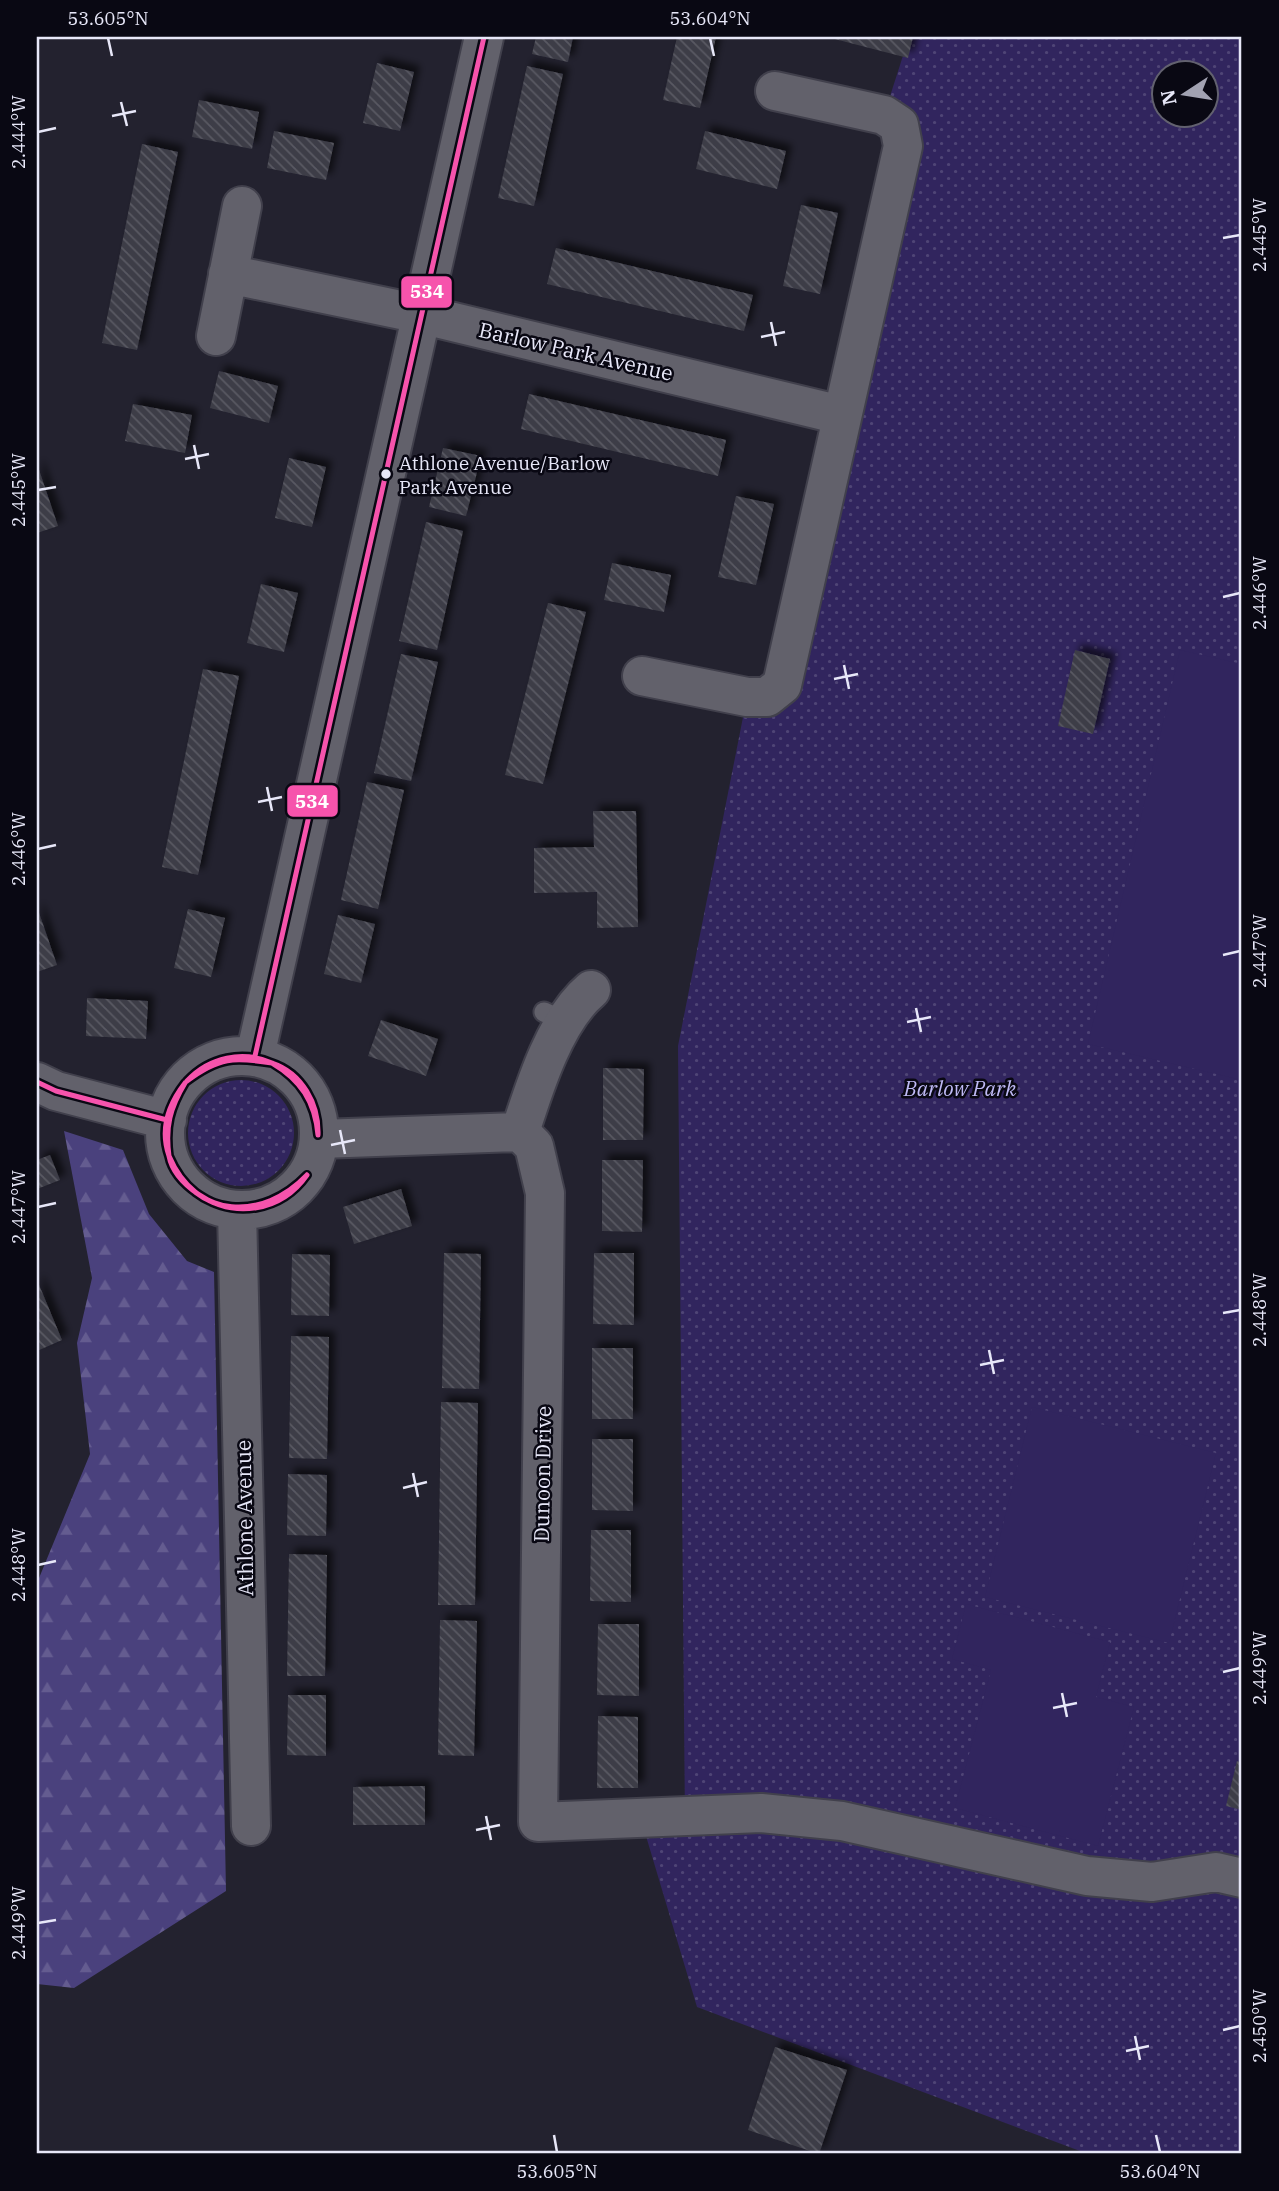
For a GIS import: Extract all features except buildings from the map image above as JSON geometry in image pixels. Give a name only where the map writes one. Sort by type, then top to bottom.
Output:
[{"type":"street","points":[[255,1056],[419,314],[484,37]]},
{"type":"street","points":[[642,677],[747,698],[766,697],[782,685],[903,146],[899,125],[884,115],[775,92]]},
{"type":"street","points":[[216,336],[242,206]]},
{"type":"street","name":"Barlow Park Avenue","points":[[228,274],[419,314],[841,415]]},
{"type":"street","points":[[320,1139],[520,1132],[555,1017],[591,990]]},
{"type":"street","points":[[255,1056],[280,1065],[302,1083],[315,1106],[320,1139],[313,1165],[296,1189],[274,1204],[237,1210],[211,1203],[189,1189],[171,1163],[165,1137],[167,1120],[169,1109],[182,1085],[202,1067],[227,1057],[255,1056]]},
{"type":"street","points":[[37,1082],[56,1091],[167,1120]]},
{"type":"street","name":"Dunoon Drive","points":[[520,1132],[534,1146],[545,1193],[538,1822],[761,1813],[842,1821],[1087,1876],[1152,1882],[1216,1872],[1242,1878]]},
{"type":"street","name":"Athlone Avenue","points":[[237,1210],[251,1826]]},
{"type":"green space","name":"Barlow Park","points":[[909,37],[1242,37],[1242,2154],[1088,2154],[697,2007],[643,1826],[685,1824],[678,1046],[747,697],[767,697],[903,146],[884,115]]},
{"type":"green space","points":[[1242,414],[1242,461],[1229,457]]},
{"type":"green space","points":[[1180,650],[1242,664],[1242,1080],[1088,1044]]},
{"type":"green space","points":[[241,1080],[261,1084],[279,1095],[290,1113],[294,1133],[290,1153],[279,1171],[261,1182],[241,1186],[221,1182],[203,1171],[192,1153],[188,1133],[192,1113],[203,1095],[221,1084]]},
{"type":"green space","points":[[64,1131],[123,1150],[149,1214],[187,1261],[214,1272],[226,1891],[74,1988],[37,1984],[37,1583],[90,1454],[77,1343],[92,1278]]},
{"type":"green space","points":[[1032,1407],[1216,1453],[1169,1643],[985,1597]]},
{"type":"green space","points":[[966,1604],[1110,1642],[1096,1697],[1134,1707],[1098,1846],[955,1808],[991,1670],[952,1659]]},
{"type":"transit line","name":"534","points":[[255,1056],[484,37]]},
{"type":"transit line","name":"534","points":[[187,1081],[205,1066],[227,1058],[250,1057],[272,1063]]},
{"type":"transit line","name":"534","points":[[187,1081],[208,1067],[227,1061],[272,1063]]},
{"type":"transit line","name":"534","points":[[272,1063],[292,1074],[307,1091],[318,1123],[318,1135]]},
{"type":"transit line","name":"534","points":[[272,1063],[291,1077],[305,1093],[314,1112],[318,1135]]},
{"type":"transit line","name":"534","points":[[37,1082],[56,1091],[167,1120]]},
{"type":"transit line","name":"534","points":[[169,1156],[165,1137],[167,1118],[185,1083]]},
{"type":"transit line","name":"534","points":[[169,1156],[170,1118],[185,1083]]},
{"type":"transit line","name":"534","points":[[169,1156],[181,1177],[196,1192],[213,1202],[232,1207],[251,1206],[271,1200],[290,1190],[307,1175]]},
{"type":"transit line","name":"534","points":[[169,1156],[176,1173],[188,1187],[212,1202],[241,1209],[271,1204],[284,1197],[307,1175]]},
{"type":"place","name":"Athlone Avenue/Barlow Park Avenue","points":[[386,474]]}]
